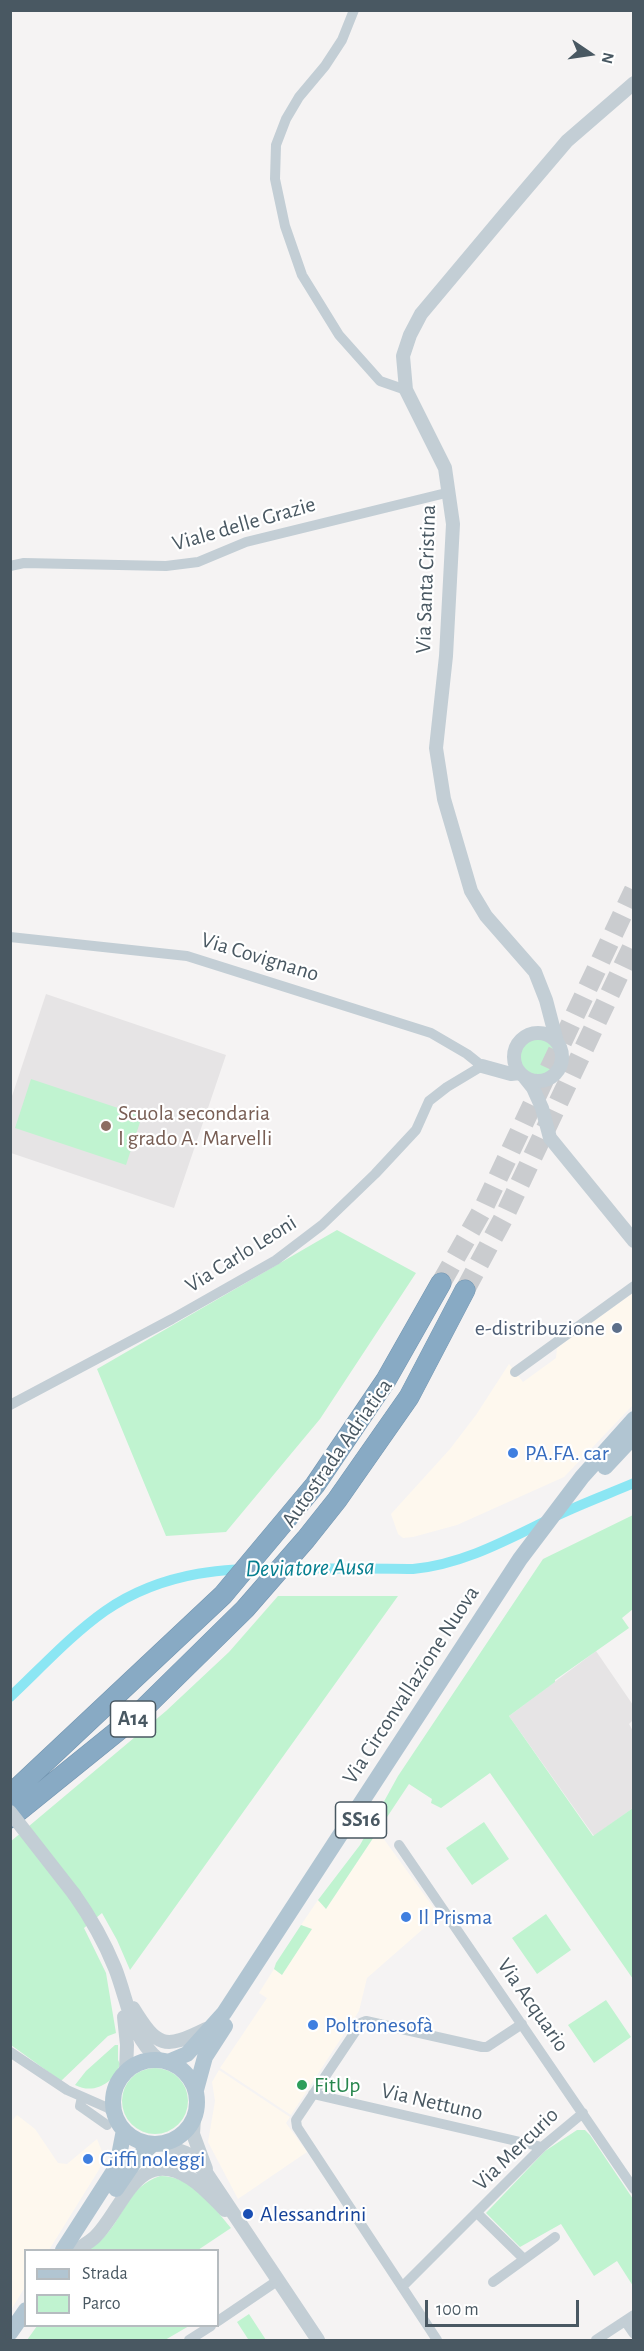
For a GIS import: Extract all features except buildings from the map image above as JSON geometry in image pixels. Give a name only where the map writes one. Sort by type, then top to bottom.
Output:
[{"type":"highway","name":"Autostrada Adriatica","points":[[10,1795],[223,1595],[315,1485],[386,1380],[441,1283]]},
{"type":"highway","name":"Autostrada Adriatica","points":[[10,1818],[135,1717],[245,1609],[306,1539],[337,1500],[409,1397],[465,1290]]},
{"type":"main road","name":"Via Circonvallazione Nuova","points":[[126,2072],[135,2065],[147,2061],[164,2061],[187,2054],[215,2024],[520,1560],[589,1477],[633,1419]]},
{"type":"main road","name":"Via Circonvallazione Nuova","points":[[194,2118],[198,2099],[196,2090],[205,2057],[217,2038],[589,1477],[633,1436]]},
{"type":"main road","points":[[164,2061],[185,2072],[196,2090]]},
{"type":"main road","points":[[64,2249],[117,2166],[114,2093],[118,2082],[126,2072]]},
{"type":"main road","points":[[77,2249],[137,2158],[158,2144],[181,2135],[194,2118]]},
{"type":"main road","points":[[116,2124],[142,2142],[158,2144]]},
{"type":"main road","points":[[10,2333],[24,2313]]},
{"type":"main road","points":[[18,2340],[26,2327]]},
{"type":"street","points":[[354,10],[342,40],[325,66],[299,97],[286,119],[276,144],[275,178],[285,226],[302,275],[339,335],[380,381],[406,390]]},
{"type":"street","name":"Via Santa Cristina","points":[[557,1042],[546,1000],[535,972],[486,916],[471,891],[444,799],[436,748],[446,656],[453,524],[445,468],[406,390],[403,356],[410,335],[421,314],[567,141],[633,83]]},
{"type":"street","name":"Viale delle Grazie","points":[[10,566],[24,563],[166,566],[198,562],[246,542],[450,492]]},
{"type":"street","name":"Via Covignano","points":[[10,938],[187,956],[431,1033],[467,1054],[482,1066]]},
{"type":"street","points":[[546,1000],[543,1018],[518,1044],[514,1059],[522,1075],[533,1088],[542,1108],[544,1123],[555,1145],[633,1241]]},
{"type":"street","points":[[529,1035],[544,1034],[557,1042],[562,1056],[559,1070],[547,1088],[542,1108]]},
{"type":"street","points":[[482,1066],[496,1064],[515,1051]]},
{"type":"street","points":[[482,1066],[522,1075],[540,1082],[554,1076]]},
{"type":"street","name":"Via Carlo Leoni","points":[[10,1405],[172,1319],[276,1260],[322,1225],[375,1174],[416,1130],[429,1101],[482,1066]]},
{"type":"street","points":[[515,1372],[633,1286]]},
{"type":"street","points":[[10,1812],[74,1894],[99,1932],[136,2034],[145,2047],[164,2061]]},
{"type":"street","name":"Via Acquario","points":[[399,1845],[633,2189]]},
{"type":"street","points":[[121,1988],[152,2035],[162,2041],[175,2043],[215,2024]]},
{"type":"street","points":[[121,1988],[127,2045],[126,2072]]},
{"type":"street","points":[[437,2340],[297,2127],[296,2120],[361,2023],[366,2021],[482,2047],[487,2047],[522,2024]]},
{"type":"street","points":[[13,2059],[67,2090],[108,2108],[116,2124]]},
{"type":"street","name":"Via Nettuno","points":[[313,2094],[542,2147]]},
{"type":"street","name":"Via Mercurio","points":[[402,2287],[542,2147],[583,2113]]},
{"type":"street","points":[[194,2118],[193,2134],[207,2174]]},
{"type":"street","points":[[158,2144],[186,2153],[207,2174],[318,2340]]},
{"type":"street","points":[[77,2249],[95,2237],[128,2188],[154,2170],[175,2170],[192,2179],[242,2225]]},
{"type":"street","name":"Via Mercurio","points":[[477,2213],[524,2259]]},
{"type":"street","points":[[493,2282],[555,2237]]},
{"type":"street","points":[[219,2320],[277,2281]]},
{"type":"street","points":[[596,2340],[629,2318],[633,2334]]},
{"type":"street","points":[[189,2340],[208,2327]]},
{"type":"shaded area","name":"Scuola secondaria I grado A. Marvelli","points":[[46,994],[226,1055],[174,1208],[11,1153],[11,1099]]},
{"type":"shaded area","name":"PA.FA. car","points":[[633,1293],[633,1405],[564,1477],[457,1525],[413,1537],[403,1538],[398,1534],[391,1514],[450,1449],[476,1415],[509,1364],[523,1382],[556,1358],[557,1348]]},
{"type":"shaded area","points":[[596,1651],[633,1705],[633,1720],[629,1724],[633,1731],[633,1808],[594,1836],[509,1716]]},
{"type":"shaded area","points":[[378,1831],[439,1915],[367,1978],[359,2011],[291,2115],[220,2068],[267,1998],[259,1993],[274,1969],[282,1975],[308,1927],[301,1925],[318,1900],[326,1909]]},
{"type":"shaded area","points":[[219,2070],[290,2117],[286,2123],[307,2152],[238,2199],[208,2142],[215,2101],[212,2082]]},
{"type":"shaded area","points":[[17,2115],[35,2129],[58,2163],[67,2164],[97,2139],[103,2154],[100,2168],[50,2249],[24,2249],[24,2289],[11,2310],[10,2123]]},
{"type":"green space","points":[[538,1038],[551,1044],[557,1057],[551,1070],[538,1076],[525,1070],[519,1057],[525,1044]]},
{"type":"green space","points":[[31,1079],[142,1116],[126,1165],[15,1128]]},
{"type":"green space","points":[[337,1230],[416,1273],[320,1419],[226,1532],[166,1536],[97,1369]]},
{"type":"green space","points":[[633,1515],[633,1609],[622,1618],[629,1628],[555,1680],[509,1716],[593,1836],[633,1808],[633,1979],[490,1773],[441,1808],[431,1803],[432,1799],[409,1784],[326,1909],[318,1900],[360,1845],[398,1776],[543,1559]]},
{"type":"green space","points":[[278,1596],[398,1596],[130,1970],[102,1913],[84,1928],[106,1973],[116,2033],[108,2036],[61,2081],[11,2045],[10,1842],[166,1711],[229,1652]]},
{"type":"green space","points":[[484,1822],[509,1859],[472,1885],[446,1848]]},
{"type":"green space","points":[[546,1914],[571,1950],[537,1974],[512,1938]]},
{"type":"green space","points":[[301,1925],[312,1929],[282,1975],[274,1969],[276,1963]]},
{"type":"green space","points":[[606,2000],[631,2037],[594,2063],[568,2025]]},
{"type":"green space","points":[[115,2045],[118,2045],[120,2064],[108,2082],[89,2089],[75,2085],[86,2071]]},
{"type":"green space","points":[[155,2068],[167,2071],[178,2078],[185,2089],[188,2101],[185,2113],[178,2124],[167,2131],[155,2134],[143,2131],[132,2124],[125,2113],[122,2101],[125,2089],[132,2078],[143,2071]]},
{"type":"green space","points":[[577,2130],[585,2130],[590,2135],[633,2199],[633,2286],[617,2261],[594,2276],[561,2224],[520,2247],[486,2213],[545,2151]]},
{"type":"green space","points":[[160,2176],[171,2177],[192,2186],[209,2201],[231,2228],[200,2249],[89,2249],[110,2229],[140,2187]]},
{"type":"green space","points":[[249,2314],[266,2340],[246,2340],[248,2339],[237,2322]]},
{"type":"green space","points":[[36,2327],[187,2327],[165,2340],[27,2340]]},
{"type":"waterway","name":"Deviatore Ausa","points":[[10,1697],[92,1620],[127,1597],[150,1587],[174,1579],[223,1570],[413,1569],[451,1562],[487,1549],[565,1512],[634,1483]]},
{"type":"tunnel","points":[[441,1283],[484,1207],[634,890]]},
{"type":"tunnel","points":[[465,1290],[504,1217],[634,943]]},
{"type":"place","name":"Scuola secondaria I grado A. Marvelli","points":[[106,1126]]},
{"type":"place","name":"e-distribuzione","points":[[617,1328]]},
{"type":"place","name":"PA.FA. car","points":[[513,1453]]},
{"type":"place","name":"Il Prisma","points":[[406,1917]]},
{"type":"place","name":"Poltronesofà","points":[[313,2025]]},
{"type":"place","name":"FitUp","points":[[302,2085]]},
{"type":"place","name":"Giffi noleggi","points":[[88,2159]]},
{"type":"place","name":"Alessandrini","points":[[248,2214]]}]
